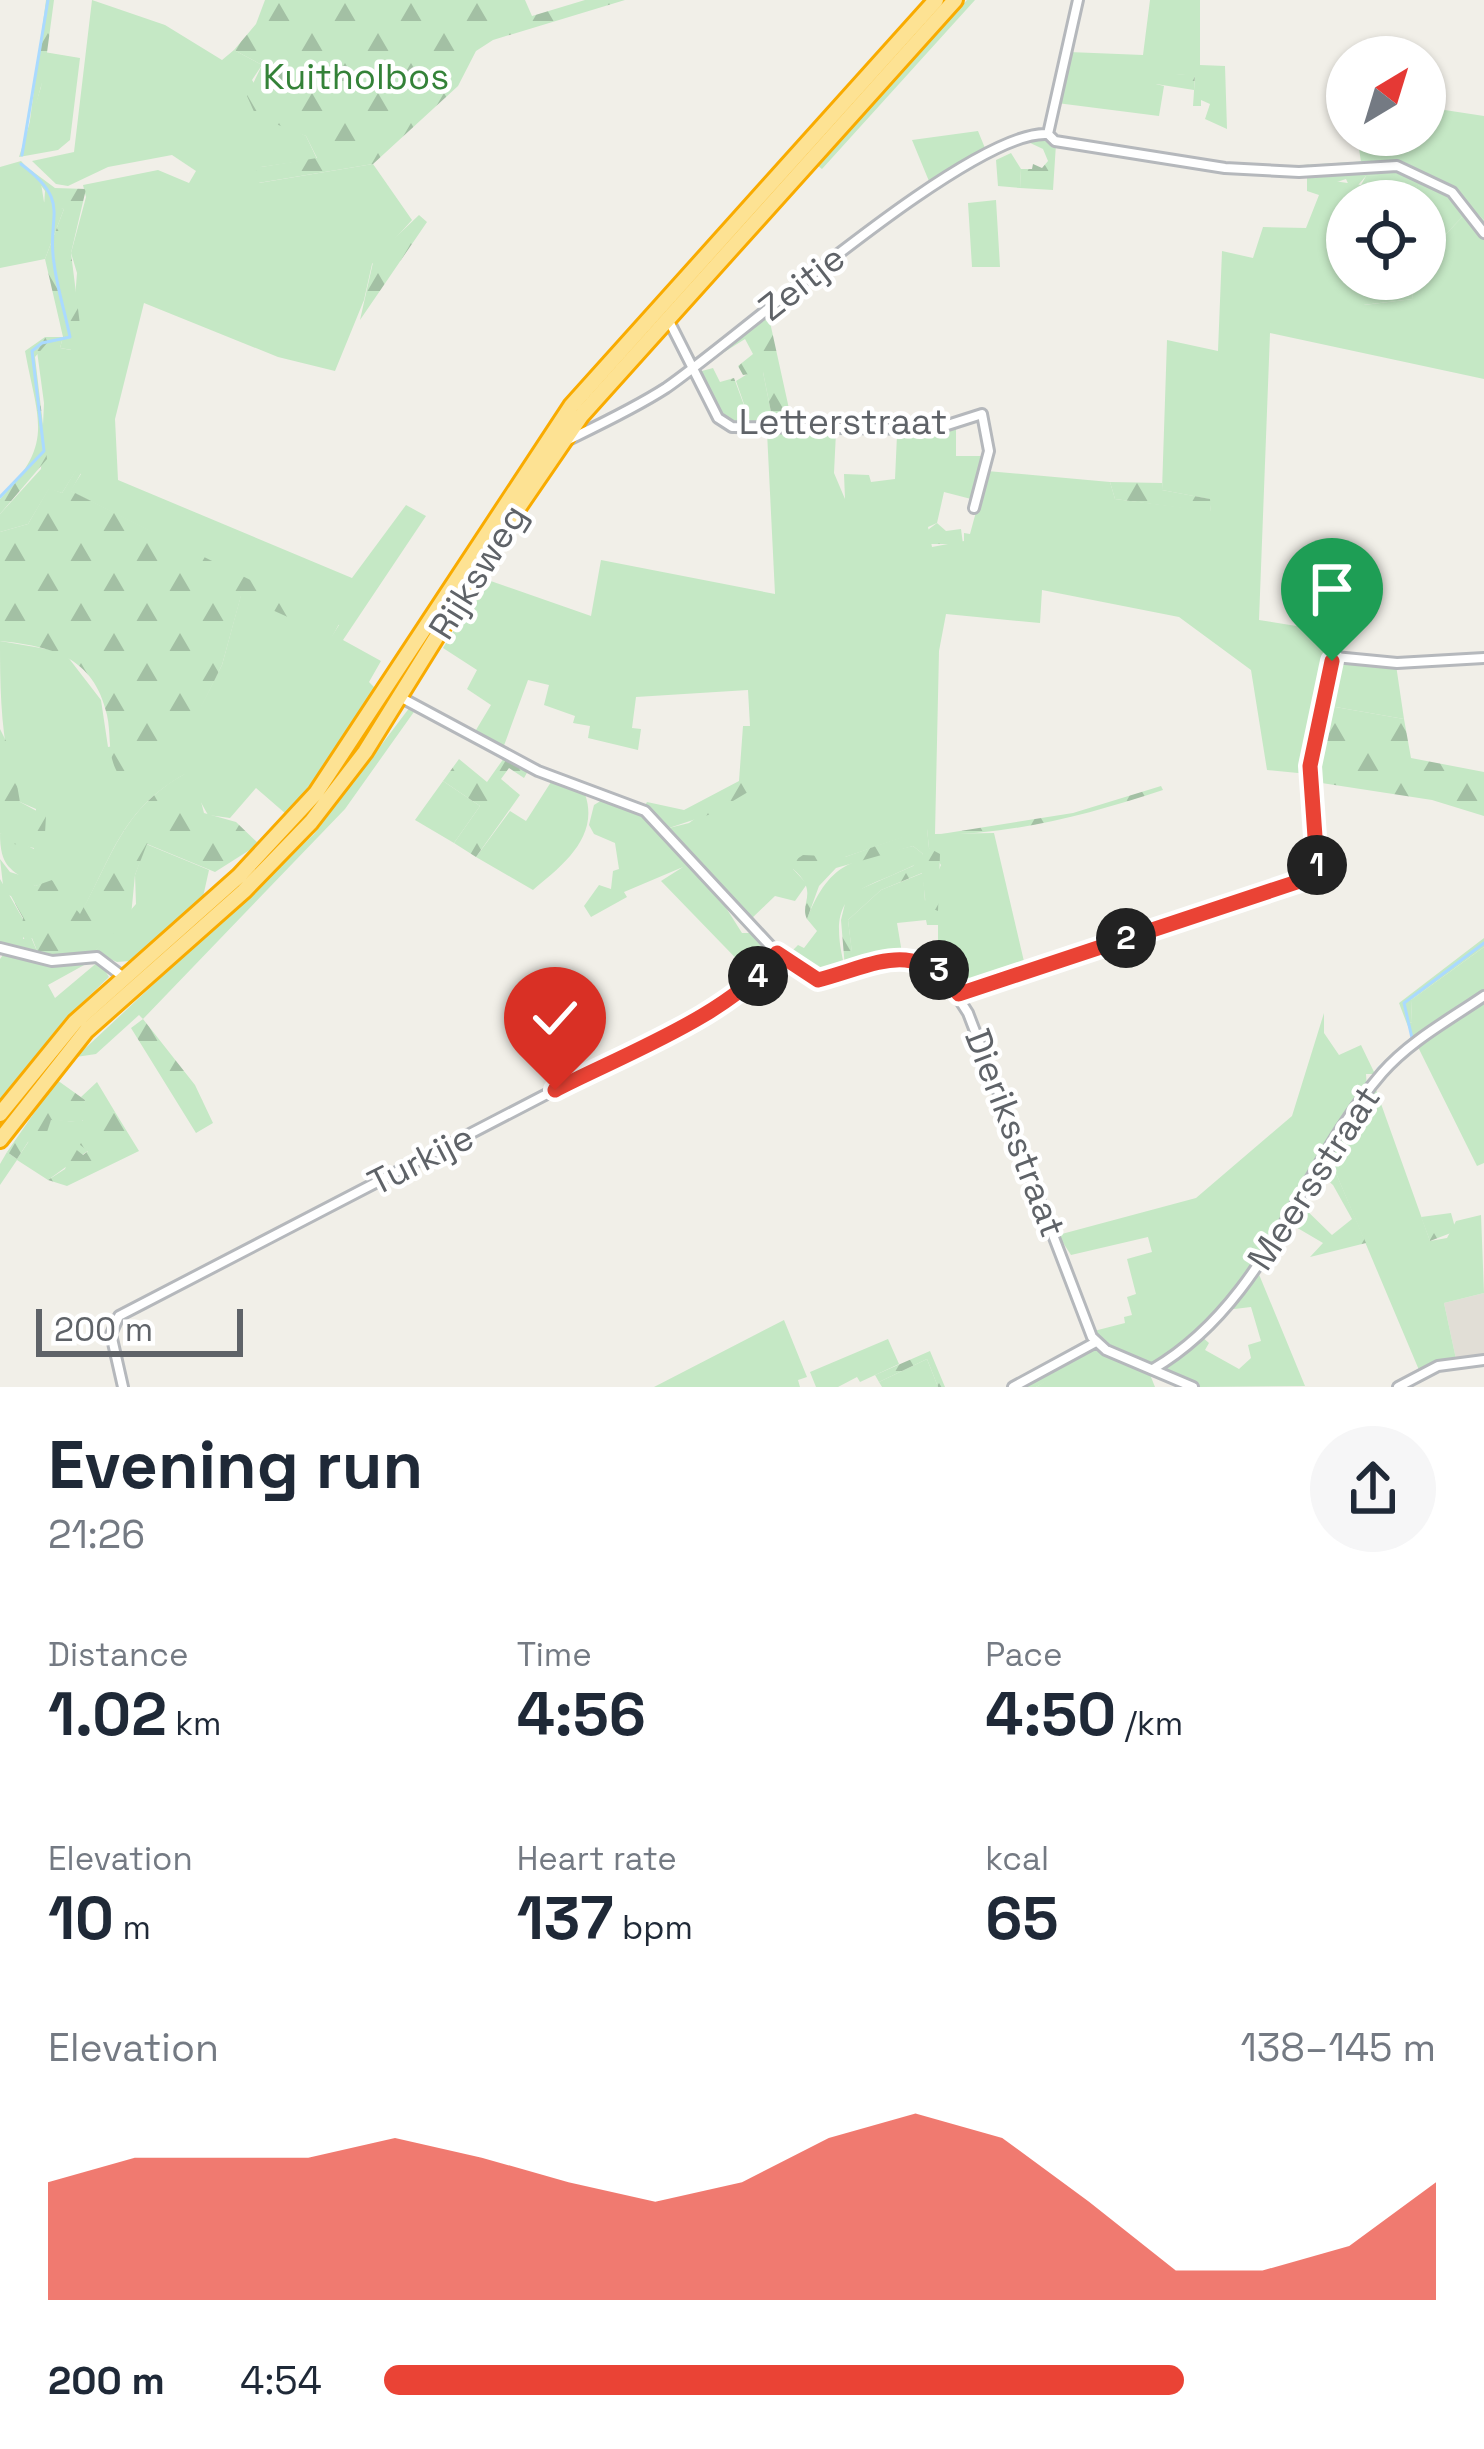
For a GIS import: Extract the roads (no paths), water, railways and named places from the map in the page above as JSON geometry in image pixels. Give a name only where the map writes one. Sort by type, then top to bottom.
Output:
[{"type":"highway","name":"Rijksweg","points":[[0,1114],[46,1053],[292,843],[346,779],[509,495],[571,406],[936,0]]},
{"type":"highway","name":"Rijksweg","points":[[395,694],[561,443],[667,318],[956,0]]},
{"type":"highway","name":"Rijksweg","points":[[0,1139],[69,1048],[128,982]]},
{"type":"street","points":[[1078,0],[1048,134],[1063,144],[1225,168],[1299,172],[1397,166],[1452,192],[1484,233]]},
{"type":"street","name":"Zeitje","points":[[561,443],[662,391],[892,215],[1006,145],[1048,134]]},
{"type":"street","name":"Letterstraat","points":[[667,318],[718,418],[740,429],[935,429],[982,414],[989,451],[974,508]]},
{"type":"street","points":[[959,994],[1309,876],[1317,865],[1310,761],[1335,657],[1397,663],[1484,658]]},
{"type":"street","name":"Dieriksstraat","points":[[395,694],[538,771],[645,811],[777,953],[818,980],[877,962],[920,961],[935,966],[959,994],[1096,1342]]},
{"type":"street","points":[[0,948],[52,962],[97,957],[128,982]]},
{"type":"street","name":"Turkije","points":[[123,1387],[111,1334],[119,1316],[701,1014],[755,978],[777,953]]},
{"type":"street","name":"Meersstraat","points":[[1153,1370],[1202,1330],[1255,1271],[1379,1076],[1418,1040],[1484,996]]},
{"type":"street","points":[[1013,1387],[1096,1342],[1193,1387]]},
{"type":"street","points":[[1398,1387],[1438,1366],[1484,1360]]},
{"type":"waterway","points":[[22,155],[48,0]]},
{"type":"waterway","points":[[0,497],[44,451],[32,351],[42,343],[70,337],[54,263],[52,200],[37,177],[21,164]]},
{"type":"waterway","points":[[1360,1096],[1379,1068],[1412,1038],[1404,1003],[1484,943]]},
{"type":"park label","name":"Kuitholbos","points":[[356,77]]}]
